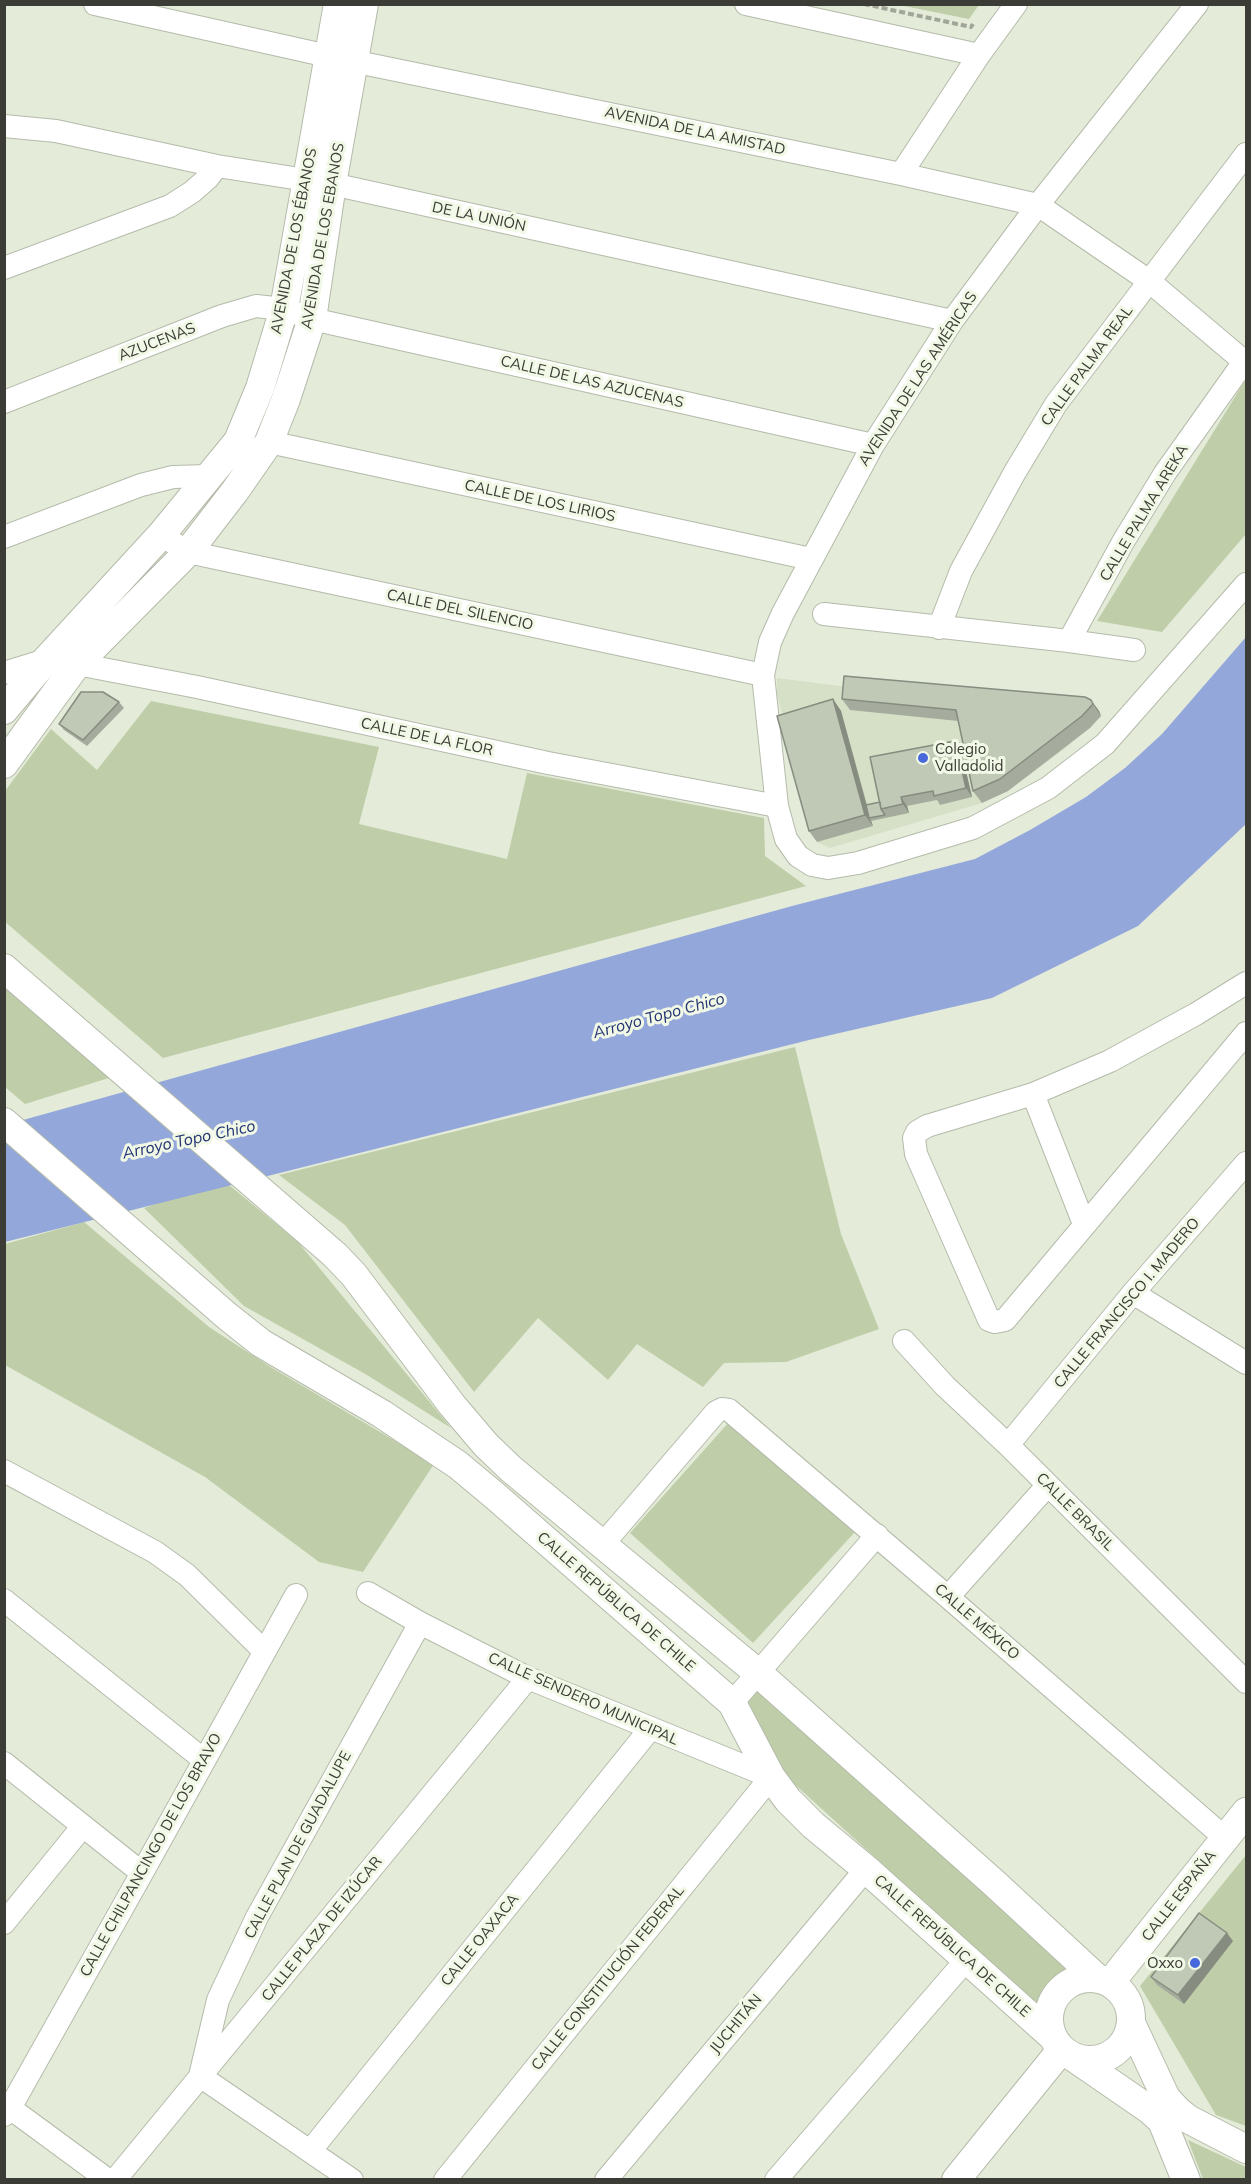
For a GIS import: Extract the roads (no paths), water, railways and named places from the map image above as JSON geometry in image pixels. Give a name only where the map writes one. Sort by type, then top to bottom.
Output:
[{"type":"street","name":"AVENIDA DE LA AMISTAD","points":[[95,4],[1038,205],[1149,281],[1246,361]]},
{"type":"street","name":"AVENIDA DE LOS ÉBANOS","points":[[4,710],[46,660],[161,535],[238,441],[260,388],[320,182],[341,58],[338,4]]},
{"type":"street","points":[[341,58],[364,4]]},
{"type":"street","points":[[746,4],[979,55]]},
{"type":"street","points":[[901,174],[979,55],[1016,4]]},
{"type":"street","name":"AVENIDA DE LAS AMÉRICAS","points":[[1197,4],[1038,205],[952,321],[873,446],[783,613],[770,642],[763,675],[777,806],[786,839],[798,856],[812,865],[828,868],[858,862],[973,828],[1048,788],[1105,744],[1246,584]]},
{"type":"street","name":"DE LA UNIÓN","points":[[4,126],[56,132],[218,166],[320,182],[952,321]]},
{"type":"street","name":"CALLE PALMA REAL","points":[[939,628],[961,571],[1056,404],[1246,154]]},
{"type":"street","points":[[4,268],[170,206],[192,192],[218,166]]},
{"type":"street","name":"AVENIDA DE LOS EBANOS","points":[[4,764],[76,663],[188,552],[235,491],[268,442],[286,399],[312,319],[320,182]]},
{"type":"street","name":"AZUCENAS","points":[[4,402],[242,309],[256,306],[284,309],[312,319]]},
{"type":"street","name":"CALLE DE LAS AZUCENAS","points":[[312,319],[873,446]]},
{"type":"street","name":"CALLE PALMA AREKA","points":[[1070,641],[1123,542],[1165,473],[1246,361]]},
{"type":"street","name":"CALLE DE LOS LIRIOS","points":[[268,442],[811,559]]},
{"type":"street","points":[[4,537],[141,485],[172,477],[209,476]]},
{"type":"street","name":"CALLE DEL SILENCIO","points":[[161,535],[188,552],[763,675]]},
{"type":"street","points":[[824,614],[1134,650]]},
{"type":"street","points":[[4,673],[46,660],[76,663]]},
{"type":"street","name":"CALLE DE LA FLOR","points":[[76,663],[548,763],[777,806]]},
{"type":"street","points":[[4,968],[335,1255],[354,1275],[452,1405],[486,1445],[511,1469],[758,1673],[1104,1981],[1120,1990],[1131,2011],[1129,2034],[1115,2052],[1094,2060],[1082,2059],[1062,2047],[1049,2023],[1049,2010],[1054,1998],[1074,1981],[1087,1978],[1104,1981]]},
{"type":"street","points":[[1246,983],[1196,1014],[1110,1061],[1033,1094],[927,1126],[917,1132],[914,1138],[916,1154],[989,1320],[995,1322],[1005,1320],[1246,1033]]},
{"type":"street","points":[[1033,1094],[1084,1224]]},
{"type":"street","name":"CALLE REPÚBLICA DE CHILE","points":[[4,1122],[261,1343],[382,1414],[458,1465],[732,1703],[771,1777],[788,1800],[813,1825],[967,1959],[1062,2047],[1150,2110],[1170,2116]]},
{"type":"street","name":"CALLE FRANCISCO I. MADERO","points":[[1008,1445],[1132,1293],[1246,1163]]},
{"type":"street","points":[[1132,1293],[1246,1363]]},
{"type":"street","name":"CALLE BRASIL","points":[[904,1341],[945,1386],[1008,1445],[1246,1682]]},
{"type":"street","name":"CALLE MÉXICO","points":[[603,1544],[716,1412],[725,1409],[877,1535],[1225,1838]]},
{"type":"street","points":[[4,1471],[155,1552],[187,1575],[264,1652]]},
{"type":"street","points":[[948,1597],[1047,1486]]},
{"type":"street","points":[[732,1703],[877,1535]]},
{"type":"street","name":"CALLE SENDERO MUNICIPAL","points":[[368,1593],[420,1623],[528,1678],[771,1777]]},
{"type":"street","name":"CALLE CHILPANCINGO DE LOS BRAVO","points":[[7,2112],[142,1874],[296,1594]]},
{"type":"street","points":[[4,1600],[204,1760]]},
{"type":"street","name":"CALLE PLAN DE GUADALUPE","points":[[200,2076],[218,2000],[252,1928],[420,1623]]},
{"type":"street","name":"CALLE PLAZA DE IZÚCAR","points":[[115,2180],[528,1678]]},
{"type":"street","name":"CALLE OAXACA","points":[[311,2150],[650,1729]]},
{"type":"street","points":[[4,1763],[142,1874]]},
{"type":"street","name":"CALLE CONSTITUCIÓN FEDERAL","points":[[445,2180],[771,1777]]},
{"type":"street","name":"CALLE ESPAÑA","points":[[1104,1981],[1246,1812]]},
{"type":"street","points":[[4,1923],[83,1826]]},
{"type":"street","name":"JUCHITÁN","points":[[606,2180],[866,1869]]},
{"type":"street","points":[[776,2180],[967,1959]]},
{"type":"street","points":[[1131,2023],[1166,2098],[1186,2180]]},
{"type":"street","points":[[968,2173],[1062,2047]]},
{"type":"street","points":[[200,2076],[352,2180]]},
{"type":"street","points":[[7,2112],[108,2180]]},
{"type":"street","points":[[1170,2116],[1188,2119],[1246,2149]]},
{"type":"water","name":"Arroyo Topo Chico","points":[[1246,637],[1246,824],[1138,926],[992,998],[809,1040],[5,1242],[5,1125],[792,906],[975,859],[1086,797],[1125,768],[1162,734]]},
{"type":"place","name":"Colegio Valladolid","points":[[923,758]]},
{"type":"place","name":"Oxxo","points":[[1195,1963]]}]
